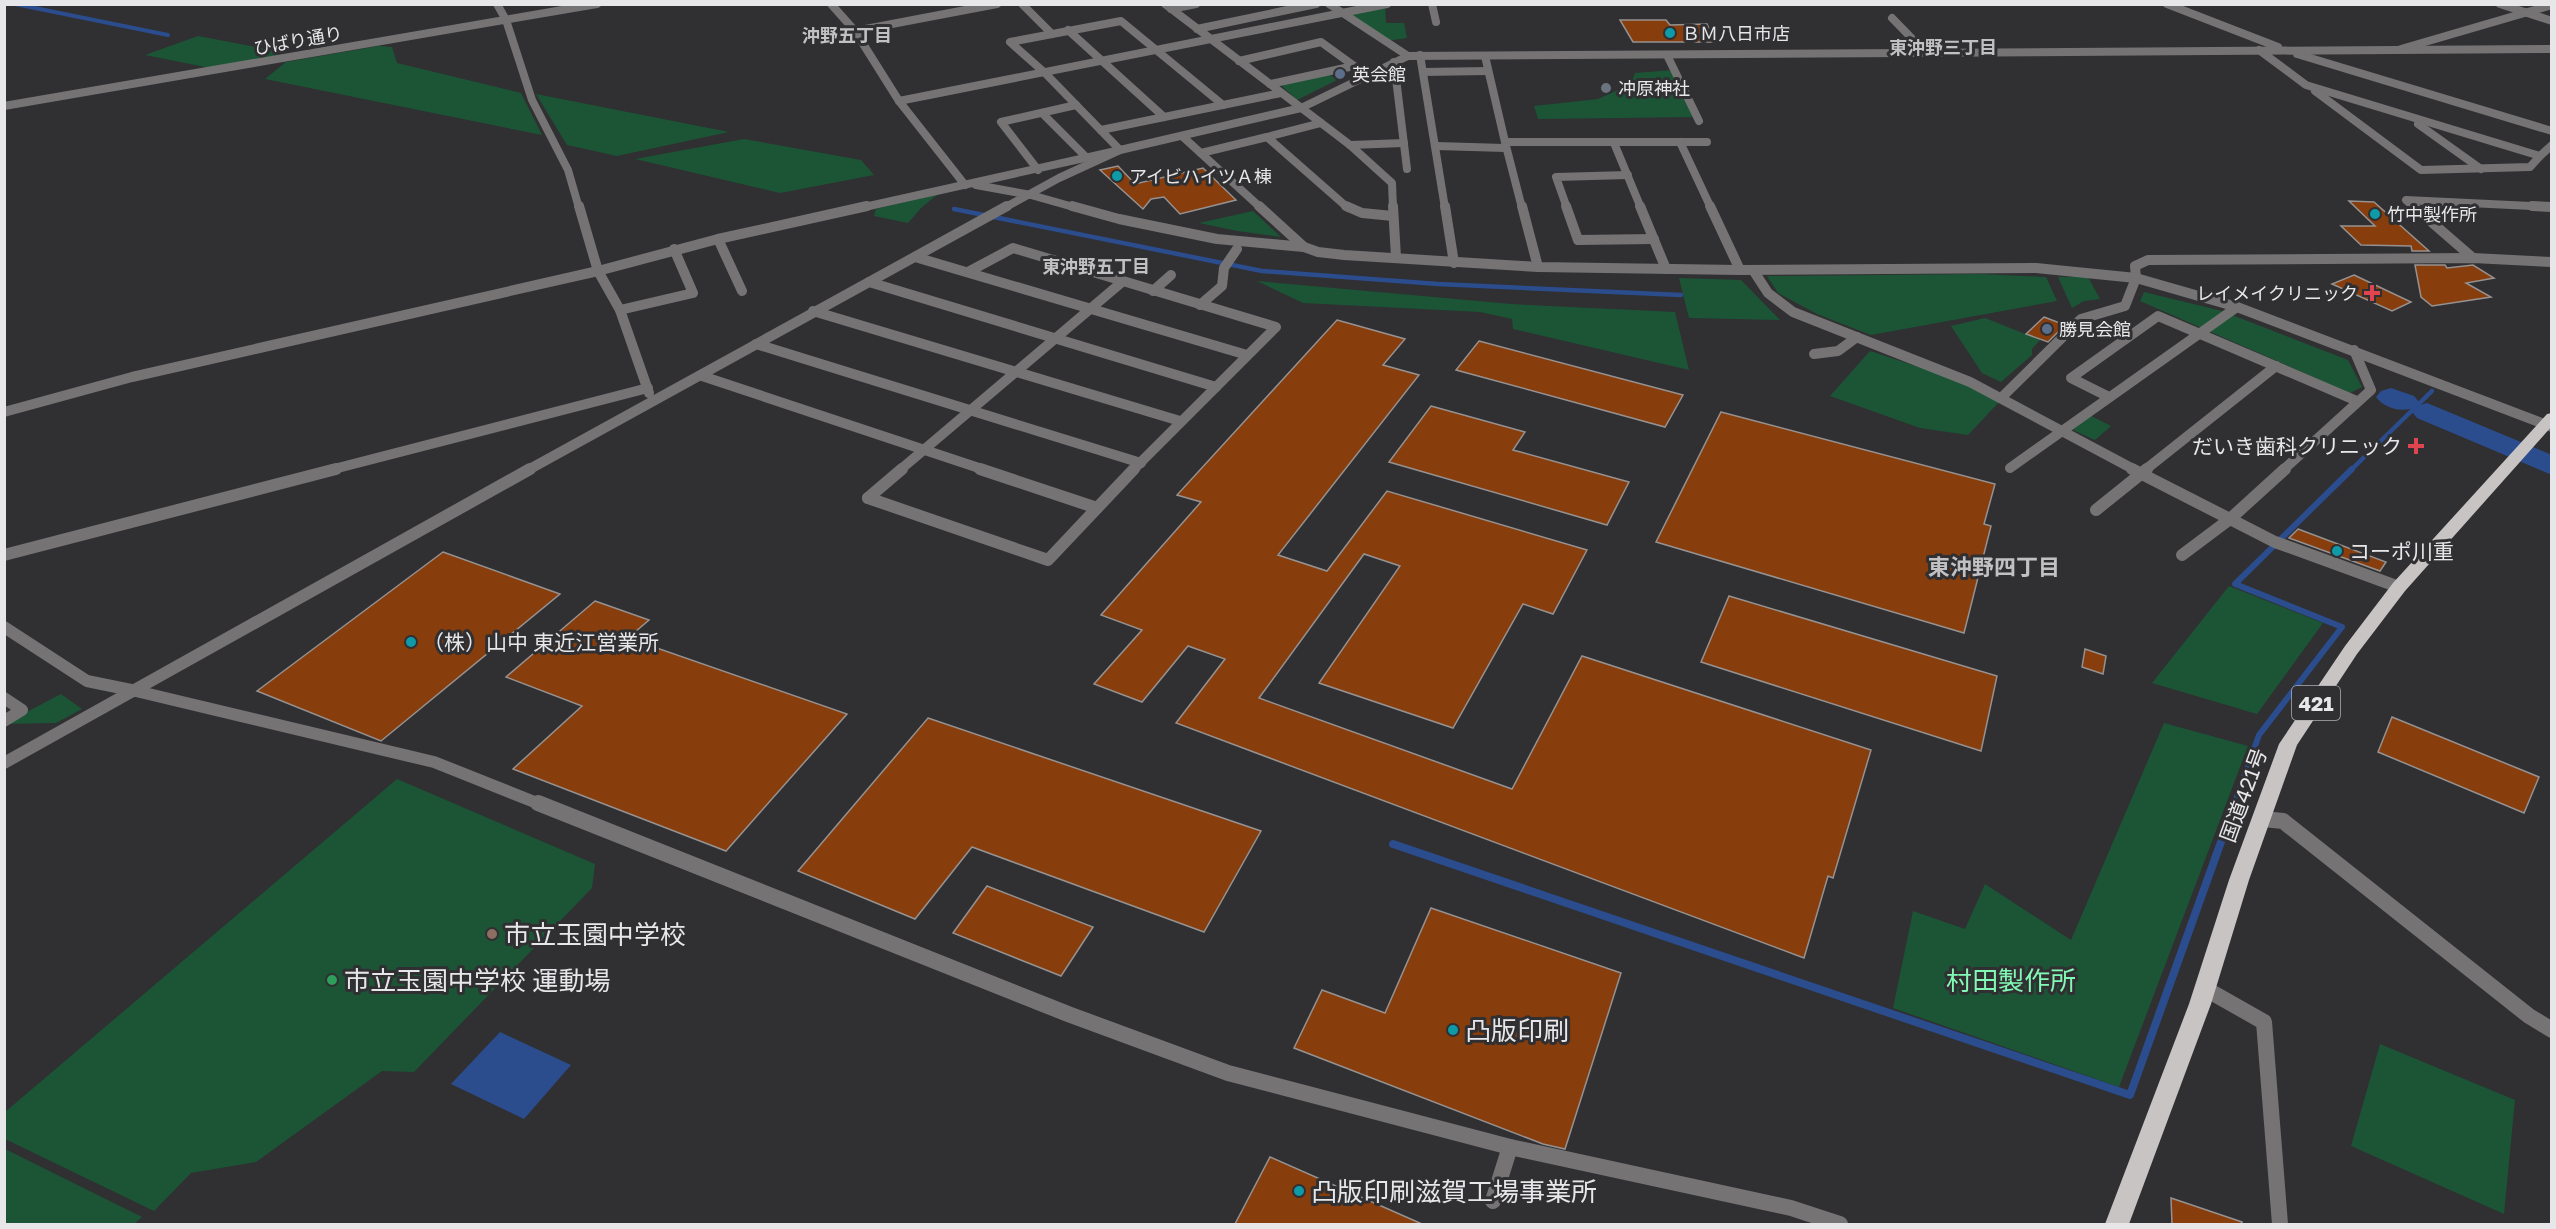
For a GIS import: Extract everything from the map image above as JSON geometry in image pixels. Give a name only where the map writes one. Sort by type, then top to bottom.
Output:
[{"type":"highway","name":"国道421号","points":[[2117,1224],[2204,988],[2239,880],[2263,819],[2278,767],[2288,744],[2351,650],[2399,587],[2533,436],[2549,423]]},
{"type":"street","points":[[497,4],[506,20],[532,100],[568,170],[598,271],[620,310],[648,388],[651,403]]},
{"type":"street","name":"ひばり通り","points":[[4,106],[597,4]]},
{"type":"street","points":[[831,4],[855,31],[899,102],[968,184],[1031,195],[1119,219],[1217,239],[1304,247],[1318,252],[1454,263],[1538,267],[1740,270],[2036,268],[2136,278],[2237,307],[2549,423]]},
{"type":"street","points":[[855,31],[997,4]]},
{"type":"street","points":[[1022,4],[1052,34]]},
{"type":"street","points":[[1168,7],[1196,4]]},
{"type":"street","points":[[1197,29],[1316,4]]},
{"type":"street","points":[[1329,4],[1408,56]]},
{"type":"street","points":[[899,102],[1387,4]]},
{"type":"street","points":[[1432,4],[1436,22]]},
{"type":"street","points":[[2167,4],[2284,50],[2552,131]]},
{"type":"street","points":[[2500,4],[2552,21]]},
{"type":"street","points":[[2401,49],[2552,5]]},
{"type":"street","points":[[1168,7],[1350,145],[1392,183],[1396,257]]},
{"type":"street","points":[[1892,18],[1926,53]]},
{"type":"street","points":[[1120,150],[1045,73],[1010,42],[1120,21],[1223,105]]},
{"type":"street","points":[[1068,30],[1164,117]]},
{"type":"street","points":[[1239,61],[1321,42],[1368,76]]},
{"type":"street","points":[[2259,50],[2421,170],[2530,167],[2552,145]]},
{"type":"street","points":[[4,412],[151,372],[598,271],[674,249],[1038,170],[1301,108],[1408,56],[2552,50]]},
{"type":"street","points":[[1420,55],[1454,263]]},
{"type":"street","points":[[1667,55],[1699,121]]},
{"type":"street","points":[[1485,56],[1505,145],[1538,267]]},
{"type":"street","points":[[1394,62],[1407,169]]},
{"type":"street","points":[[1270,84],[1354,66]]},
{"type":"street","points":[[1423,72],[1488,71]]},
{"type":"street","points":[[2306,85],[2540,156]]},
{"type":"street","points":[[1101,130],[1281,93]]},
{"type":"street","points":[[1038,170],[1001,122],[1076,105]]},
{"type":"street","points":[[1042,112],[1087,158]]},
{"type":"street","points":[[2411,118],[2481,169]]},
{"type":"street","points":[[1201,153],[1321,123]]},
{"type":"street","points":[[1182,136],[1304,247]]},
{"type":"street","points":[[1267,137],[1347,207],[1362,213],[1393,216]]},
{"type":"street","points":[[2439,138],[2475,137]]},
{"type":"street","points":[[1680,142],[1740,270]]},
{"type":"street","points":[[1436,146],[1707,142]]},
{"type":"street","points":[[1350,145],[1404,143]]},
{"type":"street","points":[[1614,143],[1666,269]]},
{"type":"street","points":[[4,763],[136,691],[274,610],[702,375],[813,311],[1059,178],[1120,150]]},
{"type":"street","points":[[1628,176],[1556,177],[1578,240],[1654,239]]},
{"type":"street","points":[[2473,258],[2406,200],[2552,207]]},
{"type":"street","points":[[718,239],[742,291]]},
{"type":"street","points":[[968,272],[1013,248],[1276,327],[1180,421],[1048,560],[867,498],[1122,282]]},
{"type":"street","points":[[620,310],[693,293],[674,249]]},
{"type":"street","points":[[1200,305],[1222,286],[1224,268],[1237,249]]},
{"type":"street","points":[[915,256],[1247,356]]},
{"type":"street","points":[[2001,398],[2081,319],[2125,306],[2136,278],[2136,266],[2148,260],[2473,258],[2552,262]]},
{"type":"street","points":[[1753,270],[1768,293],[1793,312],[1970,382],[2060,432],[2275,542],[2399,587]]},
{"type":"street","points":[[1153,291],[1171,275]]},
{"type":"street","points":[[869,282],[1215,387]]},
{"type":"street","points":[[2010,468],[2197,333],[2237,307]]},
{"type":"street","points":[[813,311],[1180,421]]},
{"type":"street","points":[[2109,397],[2070,378],[2158,316],[2357,401]]},
{"type":"street","points":[[1814,354],[1833,354],[1846,348],[1857,337]]},
{"type":"street","points":[[756,344],[1141,463]]},
{"type":"street","points":[[2182,555],[2230,519],[2371,390],[2354,350]]},
{"type":"street","points":[[2096,510],[2276,366]]},
{"type":"street","points":[[702,375],[1097,508]]},
{"type":"street","points":[[4,555],[648,388]]},
{"type":"street","points":[[4,627],[87,681],[434,762],[1068,1014],[1228,1073],[1510,1147],[1791,1208],[1815,1221],[1840,1224]]},
{"type":"street","points":[[4,698],[22,710],[4,721]]},
{"type":"street","points":[[2263,819],[2283,821],[2529,1016],[2552,1030]]},
{"type":"street","points":[[2204,988],[2264,1022],[2280,1224]]},
{"type":"street","points":[[1493,1201],[1510,1147]]},
{"type":"green space","points":[[1385,5],[1386,23],[1404,23],[1407,38],[1386,41],[1343,13]]},
{"type":"green space","points":[[198,36],[278,51],[278,56],[210,68],[145,55]]},
{"type":"green space","points":[[379,46],[392,47],[397,63],[521,93],[542,135],[265,79],[286,62]]},
{"type":"green space","points":[[1674,70],[1697,117],[1538,119],[1534,106],[1598,99],[1631,84],[1635,73]]},
{"type":"green space","points":[[1327,73],[1337,80],[1297,100],[1281,85]]},
{"type":"green space","points":[[536,94],[729,132],[617,156],[567,145]]},
{"type":"green space","points":[[744,139],[861,160],[874,175],[780,193],[635,159]]},
{"type":"green space","points":[[938,194],[908,223],[874,216],[876,209]]},
{"type":"green space","points":[[1253,211],[1281,237],[1199,223]]},
{"type":"green space","points":[[1981,274],[2046,277],[2057,301],[1871,335],[1817,314],[1778,293],[1767,276]]},
{"type":"green space","points":[[2058,277],[2088,277],[2100,299],[2084,301],[2072,308]]},
{"type":"green space","points":[[1679,278],[1741,280],[1780,320],[1689,318]]},
{"type":"green space","points":[[1257,281],[1511,304],[1675,312],[1689,370],[1513,329],[1512,319],[1480,312],[1303,303]]},
{"type":"green space","points":[[2144,292],[2222,311],[2348,360],[2362,387],[2350,393],[2140,301]]},
{"type":"green space","points":[[1985,318],[2040,340],[2032,349],[2032,355],[2001,382],[1982,373],[1951,326]]},
{"type":"green space","points":[[1870,351],[1968,383],[2000,401],[1968,435],[1920,428],[1830,396]]},
{"type":"green space","points":[[2089,415],[2111,426],[2095,440],[2073,430]]},
{"type":"green space","points":[[2229,586],[2323,623],[2257,714],[2152,683]]},
{"type":"green space","points":[[61,694],[82,709],[56,723],[4,724]]},
{"type":"green space","name":"村田製作所","points":[[2164,723],[2248,746],[2119,1087],[1893,1008],[1913,911],[1965,929],[1985,884],[2071,940]]},
{"type":"green space","name":"市立玉園中学校 運動場","points":[[397,779],[595,864],[592,888],[414,1072],[382,1071],[256,1162],[191,1173],[154,1211],[5,1139],[5,1112]]},
{"type":"green space","points":[[2380,1044],[2515,1100],[2504,1214],[2351,1146]]},
{"type":"green space","points":[[5,1149],[142,1217],[134,1224],[5,1224]]},
{"type":"water","points":[[500,1032],[571,1065],[524,1119],[451,1084]]},
{"type":"building","name":"ＢＭ八日市店","points":[[1620,20],[1666,20],[1670,25],[1707,24],[1715,42],[1633,42]]},
{"type":"building","points":[[1118,166],[1135,184],[1203,168],[1236,200],[1180,214],[1164,197],[1151,199],[1143,209],[1100,170]]},
{"type":"building","name":"竹中製作所","points":[[2349,201],[2374,202],[2429,251],[2412,251],[2411,246],[2361,245],[2341,226],[2375,226]]},
{"type":"building","points":[[2415,265],[2445,265],[2447,268],[2473,265],[2494,278],[2466,283],[2491,297],[2432,306],[2421,297]]},
{"type":"building","name":"レイメイクリニック","points":[[2354,275],[2411,302],[2392,311],[2332,284]]},
{"type":"building","name":"勝見会館","points":[[2044,317],[2065,325],[2048,342],[2026,334]]},
{"type":"building","points":[[1337,320],[1405,339],[1383,365],[1419,375],[1278,555],[1327,571],[1387,491],[1587,550],[1553,614],[1523,604],[1453,728],[1319,683],[1400,566],[1364,554],[1259,698],[1512,789],[1582,656],[1871,750],[1833,878],[1828,876],[1804,958],[1176,723],[1225,659],[1188,646],[1142,702],[1094,684],[1142,630],[1101,615],[1201,502],[1177,495]]},
{"type":"building","points":[[1479,341],[1683,395],[1665,427],[1456,370]]},
{"type":"building","points":[[1431,406],[1525,432],[1513,450],[1629,482],[1607,525],[1389,462]]},
{"type":"building","points":[[1721,412],[1995,484],[1984,524],[1991,526],[1964,633],[1656,542]]},
{"type":"building","name":"コーポ川重","points":[[2298,529],[2386,562],[2380,571],[2289,538]]},
{"type":"building","name":"（株）山中 東近江営業所","points":[[443,552],[560,594],[381,741],[257,691]]},
{"type":"building","points":[[1729,596],[1997,676],[1981,751],[1701,662]]},
{"type":"building","points":[[595,601],[649,620],[628,638],[847,714],[726,851],[513,769],[582,706],[506,677]]},
{"type":"building","points":[[2085,649],[2106,656],[2103,674],[2082,667]]},
{"type":"building","points":[[2392,717],[2539,777],[2524,813],[2378,752]]},
{"type":"building","points":[[928,718],[1261,831],[1204,932],[972,847],[915,919],[798,871]]},
{"type":"building","points":[[987,886],[1093,927],[1061,976],[953,933]]},
{"type":"building","name":"凸版印刷","points":[[1431,908],[1621,973],[1565,1149],[1543,1144],[1294,1048],[1322,990],[1385,1013]]},
{"type":"building","name":"凸版印刷滋賀工場事業所","points":[[1270,1157],[1422,1224],[1235,1224]]},
{"type":"building","points":[[2171,1198],[2242,1222],[2241,1224],[2172,1224]]},
{"type":"waterway","points":[[15,4],[168,35]]},
{"type":"waterway","points":[[954,209],[1262,271],[1438,284],[1681,295]]},
{"type":"waterway","points":[[2351,470],[2432,391]]},
{"type":"waterway","points":[[2391,397],[2404,402]]},
{"type":"waterway","points":[[2427,412],[2552,466]]},
{"type":"waterway","points":[[2234,805],[2259,735],[2342,627],[2235,584],[2352,469]]},
{"type":"waterway","points":[[1393,844],[2130,1095],[2235,803]]},
{"type":"place","name":"ＢＭ八日市店","points":[[1670,33]]},
{"type":"place","name":"英会館","points":[[1340,74]]},
{"type":"place","name":"冲原神社","points":[[1606,88]]},
{"type":"place","name":"アイビハイツＡ棟","points":[[1117,176]]},
{"type":"place","name":"竹中製作所","points":[[2375,214]]},
{"type":"place","name":"レイメイクリニック","points":[[2372,293]]},
{"type":"place","name":"勝見会館","points":[[2047,329]]},
{"type":"place","name":"だいき歯科クリニック","points":[[2416,446]]},
{"type":"place","name":"コーポ川重","points":[[2337,551]]},
{"type":"place","name":"（株）山中 東近江営業所","points":[[411,642]]},
{"type":"place","name":"市立玉園中学校","points":[[492,934]]},
{"type":"place","name":"市立玉園中学校 運動場","points":[[332,980]]},
{"type":"place","name":"凸版印刷","points":[[1453,1030]]},
{"type":"place","name":"凸版印刷滋賀工場事業所","points":[[1299,1191]]},
{"type":"district","name":"沖野五丁目","points":[[847,35]]},
{"type":"district","name":"東沖野三丁目","points":[[1943,47]]},
{"type":"district","name":"東沖野五丁目","points":[[1096,266]]},
{"type":"district","name":"東沖野四丁目","points":[[1994,566]]}]
